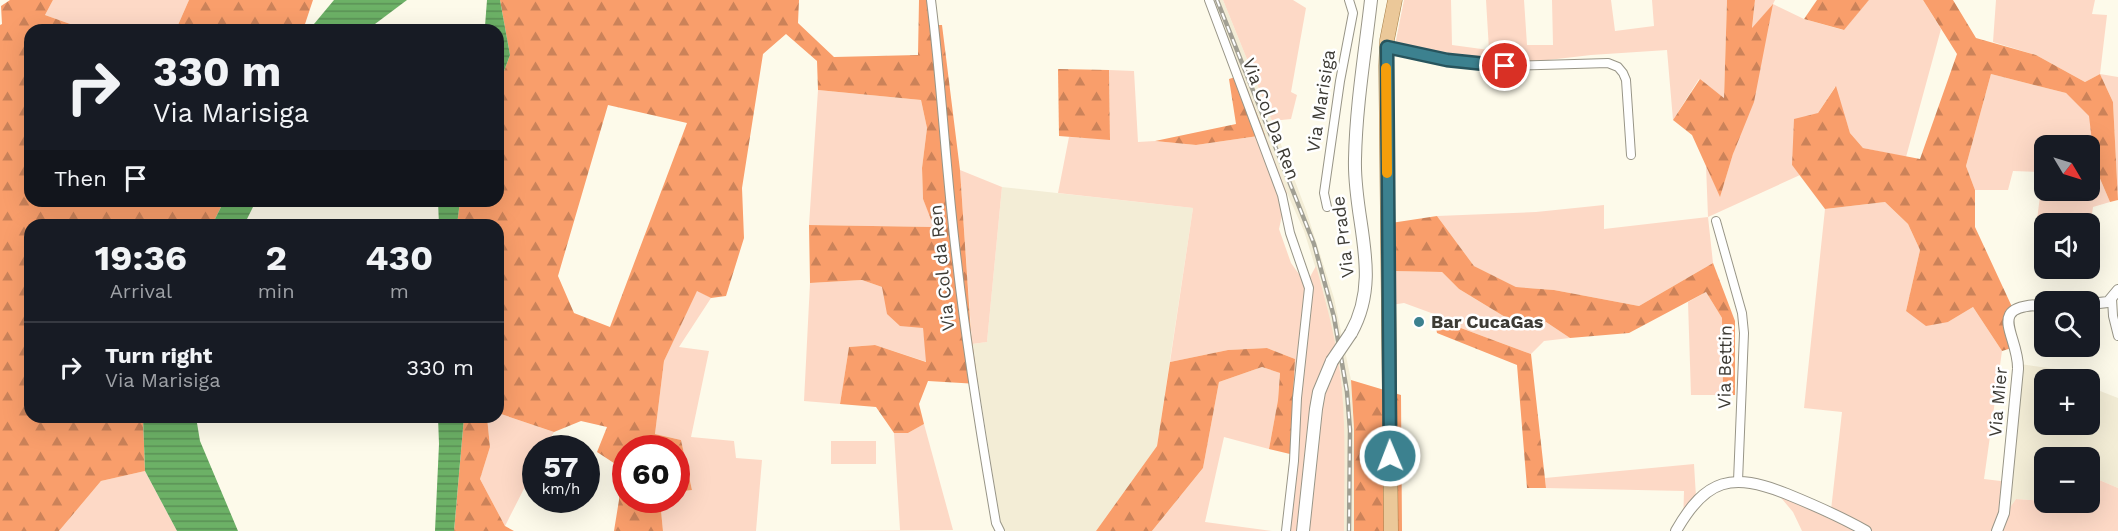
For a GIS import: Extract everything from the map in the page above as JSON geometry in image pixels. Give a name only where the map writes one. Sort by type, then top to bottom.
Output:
[{"type":"main road","name":"Via Prade","points":[[1303,531],[1319,392],[1332,362],[1351,333],[1364,303],[1367,282],[1356,198],[1355,167],[1371,0]]},
{"type":"main road","points":[[1391,531],[1387,47],[1395,0]]},
{"type":"street","name":"Via Col da Ren","points":[[931,0],[941,79],[958,272],[974,393],[996,523],[1000,531]]},
{"type":"street","name":"Via Col Da Ren","points":[[1209,0],[1282,195],[1296,252],[1309,288],[1286,531]]},
{"type":"street","name":"Via Marisiga","points":[[1327,207],[1324,193],[1340,81],[1353,13],[1348,0]]},
{"type":"street","points":[[1387,47],[1477,65],[1599,62],[1618,67],[1626,80],[1631,155]]},
{"type":"street","name":"Via Bettin","points":[[1716,221],[1743,323],[1738,481]]},
{"type":"street","points":[[2100,304],[2115,294]]},
{"type":"street","points":[[2115,294],[2113,316],[2118,336]]},
{"type":"street","name":"Via Mier","points":[[1996,531],[2004,513],[2019,369],[2018,353],[2007,323],[2011,314],[2020,307],[2034,306]]},
{"type":"street","points":[[1676,531],[1704,495],[1718,486],[1738,481],[1760,484],[1777,490],[1866,531]]},
{"type":"shaded area","points":[[53,0],[189,0],[178,24],[70,24],[45,15]]},
{"type":"shaded area","points":[[334,0],[407,0],[375,24],[314,24]]},
{"type":"shaded area","points":[[487,0],[500,0],[510,55],[504,71],[504,24],[485,24]]},
{"type":"shaded area","points":[[1212,0],[1223,0],[1306,210],[1334,298],[1351,380],[1354,428],[1354,531],[1344,531],[1342,387],[1324,295],[1304,231]]},
{"type":"shaded area","points":[[1223,0],[1293,0],[1306,8],[1291,92],[1297,95],[1291,119],[1272,121]]},
{"type":"shaded area","points":[[1404,0],[1451,0],[1452,45],[1489,50],[1486,0],[1524,0],[1527,45],[1553,45],[1552,0],[1611,0],[1615,31],[1654,26],[1652,0],[1727,0],[1724,98],[1699,79],[1673,120],[1667,50],[1531,62],[1473,62],[1395,45]]},
{"type":"shaded area","points":[[1755,0],[1775,0],[1773,4],[1804,19],[1843,30],[1869,0],[1923,0],[1941,29],[1906,157],[1863,148],[1850,133],[1835,87],[1818,113],[1792,165],[1800,175],[1708,217],[1706,165],[1720,196],[1772,5],[1752,29]]},
{"type":"shaded area","points":[[1996,0],[2095,0],[2092,14],[2107,15],[2100,74],[2085,82],[2036,55],[1993,42]]},
{"type":"shaded area","points":[[1109,70],[1134,71],[1138,142],[1155,141],[1196,145],[1265,135],[1287,193],[1279,229],[1291,263],[1306,284],[1316,266],[1335,342],[1343,406],[1344,531],[1282,531],[1290,454],[1295,359],[1267,348],[1228,350],[1170,362],[1193,208],[1058,193],[1069,137],[1110,139]]},
{"type":"shaded area","points":[[1991,74],[2066,93],[2090,116],[2092,135],[2034,135],[2034,172],[2013,171],[2008,190],[1975,190],[1966,166]]},
{"type":"shaded area","points":[[2100,74],[2118,77],[2118,201],[2113,102]]},
{"type":"shaded area","points":[[818,90],[921,100],[927,128],[922,168],[923,199],[935,227],[809,225]]},
{"type":"shaded area","points":[[960,170],[1002,187],[987,342],[972,344]]},
{"type":"shaded area","points":[[2100,179],[2110,202],[2093,207],[2092,213],[2038,213],[2039,201],[2100,201]]},
{"type":"shaded area","points":[[1002,187],[1193,208],[1157,446],[1096,531],[1004,531],[1001,526],[972,344],[987,342]]},
{"type":"shaded area","points":[[1885,202],[1908,224],[1920,250],[1906,311],[1948,322],[1973,307],[2002,351],[1984,479],[2009,482],[2006,513],[2016,499],[2034,500],[2034,513],[2100,513],[2100,480],[2118,488],[2118,531],[1802,531],[1793,512],[1776,492],[1830,519],[1842,412],[1804,408],[1825,209]]},
{"type":"shaded area","points":[[1604,205],[1604,229],[1708,217],[1713,263],[1639,306],[1554,290],[1516,287],[1474,266],[1437,216],[1536,212]]},
{"type":"shaded area","points":[[221,207],[253,207],[247,219],[215,219]]},
{"type":"shaded area","points":[[438,207],[459,207],[458,219],[439,219]]},
{"type":"shaded area","points":[[1392,271],[1442,272],[1459,289],[1510,320],[1540,318],[1570,338],[1544,341],[1531,354],[1434,318],[1434,314],[1404,303],[1391,305]]},
{"type":"shaded area","points":[[862,280],[882,287],[923,327],[927,362],[875,345],[849,347],[840,404],[804,401],[810,283]]},
{"type":"shaded area","points":[[697,290],[711,298],[679,347],[709,351],[691,437],[734,441],[736,458],[762,460],[756,531],[663,531],[661,513],[690,513],[690,490],[692,490],[690,435],[655,434],[664,361]]},
{"type":"shaded area","points":[[1706,292],[1722,318],[1723,395],[1691,395],[1688,302]]},
{"type":"shaded area","points":[[2020,364],[2056,369],[2034,369],[2034,435],[2100,435],[2100,391],[2118,398],[2118,488],[2100,480],[2100,447],[2034,447],[2034,500],[2016,499],[2005,515]]},
{"type":"shaded area","points":[[1262,367],[1280,373],[1278,400],[1269,449],[1224,437],[1205,522],[1272,531],[1152,531],[1203,468],[1219,382]]},
{"type":"shaded area","points":[[504,415],[554,432],[552,435],[522,435],[522,493],[505,526],[480,479],[490,447],[488,423],[504,423]]},
{"type":"shaded area","points":[[143,423],[197,423],[200,441],[238,531],[177,531],[145,471]]},
{"type":"shaded area","points":[[438,423],[463,423],[454,531],[435,531]]},
{"type":"shaded area","points":[[924,424],[953,530],[825,531],[900,530],[894,433],[908,433]]},
{"type":"shaded area","points":[[831,441],[876,441],[876,464],[831,464]]},
{"type":"shaded area","points":[[1694,464],[1696,497],[1683,526],[1684,491],[1546,488],[1545,478]]},
{"type":"shaded area","points":[[145,471],[177,531],[59,531],[101,481]]},
{"type":"green space","points":[[10,0],[53,0],[45,15],[70,24],[24,24],[24,207],[221,207],[215,219],[24,219],[24,423],[143,423],[145,471],[101,481],[59,531],[0,531],[1,6]]},
{"type":"green space","points":[[189,0],[313,0],[305,24],[178,24]]},
{"type":"green space","points":[[500,0],[799,0],[798,23],[834,57],[918,55],[919,0],[931,0],[932,25],[942,25],[960,170],[971,334],[978,384],[928,381],[919,404],[924,424],[908,433],[894,433],[876,407],[840,404],[849,347],[875,345],[926,362],[923,328],[900,326],[887,314],[882,287],[862,280],[810,283],[809,225],[934,227],[923,199],[922,168],[927,128],[921,100],[818,90],[817,61],[786,34],[763,54],[742,188],[744,238],[726,296],[711,298],[697,291],[664,361],[655,434],[659,435],[612,435],[612,462],[600,454],[600,444],[607,427],[581,421],[554,432],[504,415],[504,219],[458,219],[459,207],[504,207],[504,71],[510,55]],"holes":[[[608,105],[687,123],[610,327],[574,313],[558,276]]]},
{"type":"green space","points":[[1727,0],[1755,0],[1752,28],[1773,4],[1754,102],[1733,154],[1720,197],[1692,135],[1673,120],[1700,79],[1724,98]]},
{"type":"green space","points":[[1817,0],[1869,0],[1844,30],[1804,19]]},
{"type":"green space","points":[[1923,0],[1953,0],[1976,38],[2036,55],[2085,82],[2100,74],[2113,102],[2118,200],[2110,202],[2100,179],[2100,135],[2091,135],[2089,116],[2066,93],[1991,74],[1966,166],[1975,190],[1975,227],[2013,309],[2015,347],[2002,351],[1973,307],[1948,322],[1926,326],[1906,311],[1920,250],[1908,224],[1885,202],[1825,209],[1792,165],[1794,119],[1818,113],[1836,86],[1850,133],[1863,148],[1920,159],[1957,54]]},
{"type":"green space","points":[[1058,69],[1109,70],[1110,140],[1059,136]]},
{"type":"green space","points":[[1242,75],[1265,135],[1196,145],[1155,141],[1236,124],[1229,79]]},
{"type":"green space","points":[[1437,216],[1474,266],[1516,287],[1554,290],[1639,306],[1713,263],[1735,321],[1735,395],[1723,395],[1722,318],[1706,292],[1629,333],[1570,338],[1540,318],[1510,320],[1459,289],[1442,272],[1392,271],[1391,223]]},
{"type":"green space","points":[[1434,318],[1531,354],[1546,488],[1527,488],[1517,365],[1437,333]]},
{"type":"green space","points":[[1267,348],[1295,359],[1290,454],[1269,449],[1278,400],[1280,373],[1262,367],[1219,382],[1203,468],[1152,531],[1096,531],[1157,446],[1170,362],[1228,350]]},
{"type":"green space","points":[[1351,380],[1401,395],[1402,531],[1354,531],[1354,428]]},
{"type":"green space","points":[[463,423],[488,423],[490,447],[480,479],[505,526],[514,531],[454,531]]},
{"type":"green space","points":[[617,513],[661,513],[663,531],[614,531]]},
{"type":"railway","points":[[1217,0],[1314,244],[1334,317],[1347,392],[1350,430],[1349,531]]},
{"type":"slow traffic","points":[[1386,68],[1387,173]]},
{"type":"place","name":"Bar CucaGas","points":[[1419,322]]},
{"type":"route","points":[[1390,456],[1387,47],[1477,65],[1505,66]]}]
